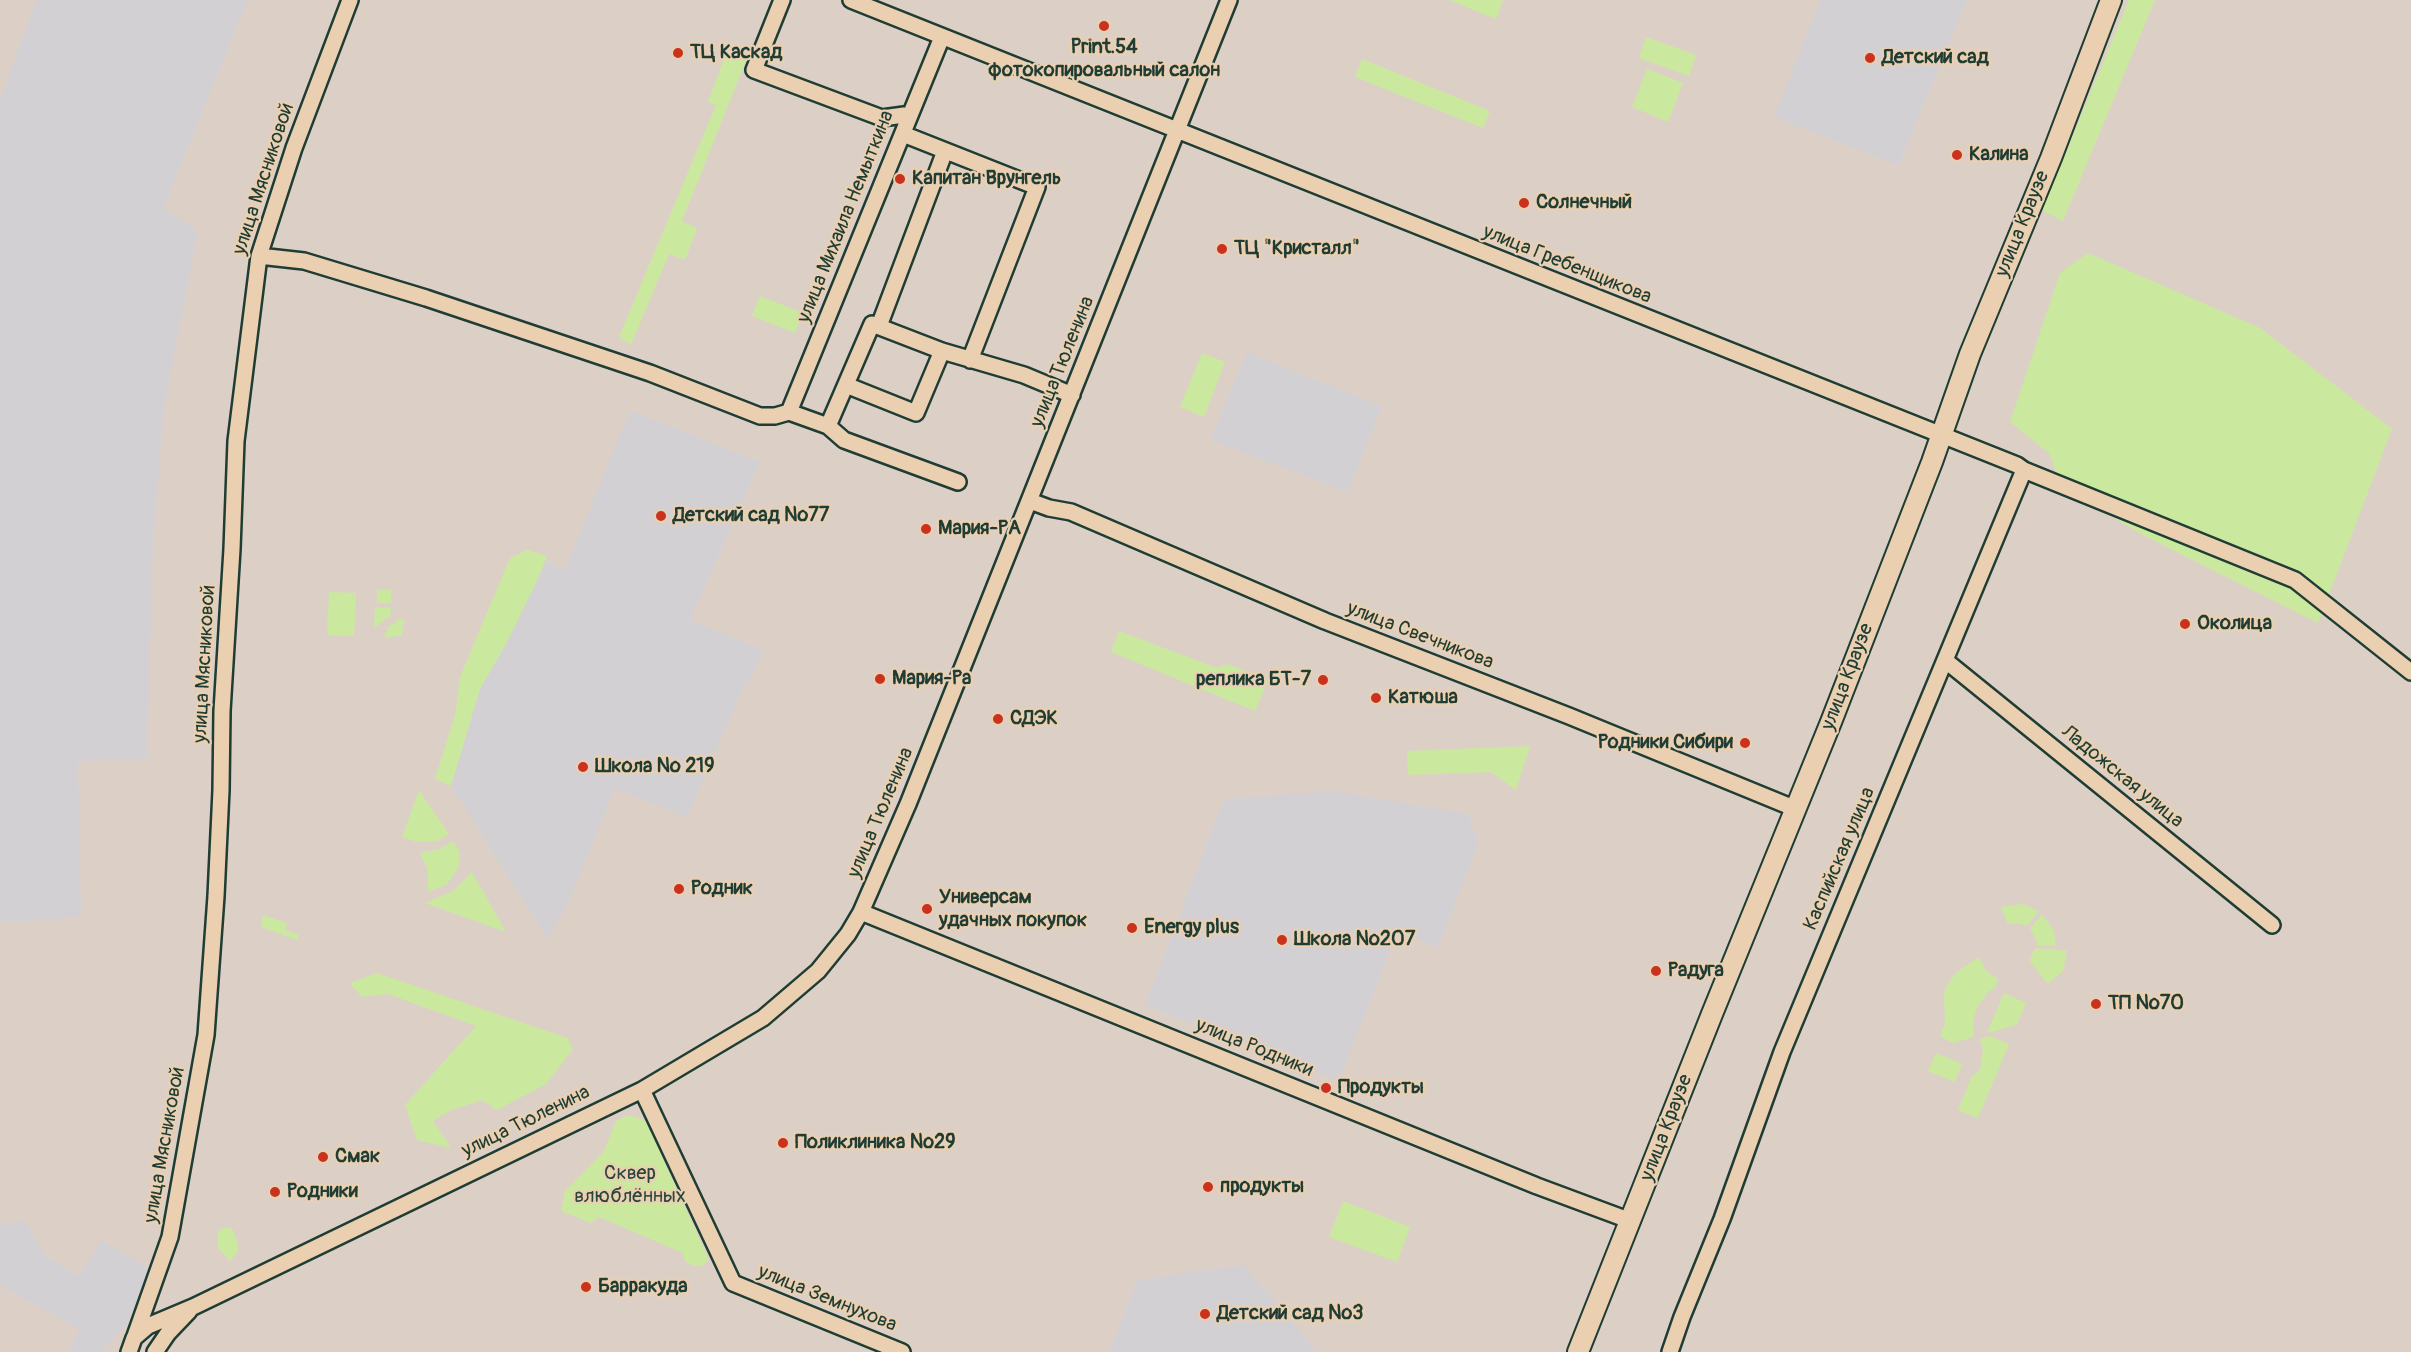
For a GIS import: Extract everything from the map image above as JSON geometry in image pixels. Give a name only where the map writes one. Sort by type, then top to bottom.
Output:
[{"type":"main road","name":"улица Краузе","points":[[1578,1352],[1715,1004],[1796,809],[1928,473],[1970,354],[2051,158],[2111,0]]},
{"type":"street","name":"улица Мясниковой","points":[[132,1345],[170,1237],[206,1035],[216,896],[222,711],[236,441],[259,256],[294,148],[350,0]]},
{"type":"street","points":[[782,0],[754,70],[882,118],[904,115]]},
{"type":"street","name":"улица Гребенщикова","points":[[850,0],[1941,435]]},
{"type":"street","name":"улица Тюленина","points":[[193,1307],[642,1090],[763,1018],[818,971],[848,934],[861,912],[908,804],[1229,0]]},
{"type":"street","name":"улица Михаила Немыткина","points":[[789,412],[942,37]]},
{"type":"street","points":[[903,134],[1037,187],[970,360]]},
{"type":"street","points":[[879,326],[945,151]]},
{"type":"street","points":[[259,256],[304,261],[426,298],[650,373],[760,416],[775,416],[789,412],[828,426],[844,440],[958,482]]},
{"type":"street","points":[[828,426],[872,324],[942,351],[1024,375],[1072,394]]},
{"type":"street","points":[[846,386],[916,413],[942,351]]},
{"type":"street","points":[[1941,435],[2295,580],[2411,672]]},
{"type":"street","name":"Каспийская улица","points":[[1670,1352],[1722,1219],[1782,1052],[2024,470]]},
{"type":"street","name":"улица Свечникова","points":[[1030,501],[1049,508],[1071,512],[1331,624],[1569,716],[1796,809]]},
{"type":"street","name":"Ладожская улица","points":[[1946,661],[2272,925]]},
{"type":"street","name":"улица Родники","points":[[861,912],[1537,1186],[1631,1221]]},
{"type":"street","name":"улица Земнухова","points":[[642,1090],[733,1283],[903,1352]]},
{"type":"street","name":"улица Мясниковой","points":[[132,1345],[148,1326],[193,1307]]},
{"type":"street","points":[[155,1352],[168,1333],[193,1307]]},
{"type":"shaded area","points":[[36,0],[248,0],[163,208],[198,231],[164,407],[153,543],[147,758],[78,761],[81,916],[15,923],[0,920],[0,100]]},
{"type":"shaded area","name":"Детский сад","points":[[1820,0],[1967,0],[1898,166],[1774,117]]},
{"type":"shaded area","points":[[1247,352],[1382,406],[1348,492],[1210,440]]},
{"type":"shaded area","name":"Школа № 219","points":[[630,410],[760,462],[690,620],[763,650],[750,683],[746,681],[687,818],[615,788],[569,902],[548,939],[451,786],[480,689],[506,644],[545,561],[565,569]]},
{"type":"shaded area","name":"Школа №207","points":[[1333,791],[1468,814],[1479,843],[1438,947],[1397,932],[1339,1081],[1145,1005],[1224,799]]},
{"type":"shaded area","points":[[25,1220],[47,1258],[79,1276],[102,1240],[152,1270],[126,1326],[103,1352],[69,1352],[79,1329],[8,1290],[0,1283],[0,1226]]},
{"type":"shaded area","name":"Детский сад №3","points":[[1244,1265],[1315,1348],[1313,1352],[1109,1352],[1138,1280]]},
{"type":"green space","points":[[1449,0],[1501,0],[1503,1],[1496,19]]},
{"type":"green space","points":[[2129,0],[2155,0],[2063,221],[2042,210]]},
{"type":"green space","points":[[1646,37],[1696,55],[1689,76],[1639,58]]},
{"type":"green space","points":[[727,51],[747,58],[682,221],[697,228],[685,260],[669,254],[631,345],[619,337],[716,105],[708,102]]},
{"type":"green space","points":[[1362,59],[1490,111],[1483,128],[1355,77]]},
{"type":"green space","points":[[1647,69],[1683,83],[1668,122],[1632,107]]},
{"type":"green space","points":[[2088,253],[2260,328],[2392,429],[2318,623],[2141,534],[2060,485],[2050,454],[2010,422],[2060,273]]},
{"type":"green space","points":[[760,296],[803,313],[795,333],[752,316]]},
{"type":"green space","points":[[1202,353],[1225,362],[1204,417],[1180,407]]},
{"type":"green space","points":[[527,550],[547,556],[506,644],[480,689],[451,786],[435,779],[455,715],[460,677],[510,558]]},
{"type":"green space","points":[[377,589],[391,590],[391,603],[377,603]]},
{"type":"green space","points":[[329,592],[356,593],[354,636],[327,635]]},
{"type":"green space","points":[[375,607],[391,608],[390,616],[374,628]]},
{"type":"green space","points":[[401,618],[405,623],[401,627],[402,635],[386,638],[384,635],[388,631],[386,629]]},
{"type":"green space","points":[[1119,631],[1217,668],[1227,664],[1268,680],[1255,711],[1111,652]]},
{"type":"green space","points":[[1530,746],[1516,790],[1491,772],[1408,775],[1407,751]]},
{"type":"green space","points":[[419,790],[449,834],[437,841],[417,842],[402,837]]},
{"type":"green space","points":[[453,841],[460,853],[458,869],[446,885],[428,892],[428,870],[420,853],[440,849]]},
{"type":"green space","points":[[472,872],[506,932],[425,903],[453,891]]},
{"type":"green space","points":[[2022,904],[2039,911],[2027,926],[2019,923],[2008,924],[2001,907]]},
{"type":"green space","points":[[2042,914],[2054,931],[2056,946],[2037,945],[2030,929]]},
{"type":"green space","points":[[263,915],[287,923],[285,930],[299,935],[297,940],[261,927]]},
{"type":"green space","points":[[2036,948],[2067,951],[2063,971],[2048,984],[2029,960]]},
{"type":"green space","points":[[1979,957],[1986,971],[1998,979],[1995,988],[1988,992],[1977,1008],[1973,1037],[1953,1043],[1940,1036],[1945,1024],[1946,986],[1957,972]]},
{"type":"green space","points":[[377,973],[567,1038],[573,1049],[546,1084],[497,1110],[482,1100],[449,1111],[433,1121],[451,1148],[417,1140],[405,1105],[476,1026],[388,994],[362,997],[350,983]]},
{"type":"green space","points":[[2004,993],[2026,1003],[2017,1025],[1987,1033]]},
{"type":"green space","points":[[1990,1036],[2009,1044],[1978,1118],[1958,1110],[1972,1076],[1978,1072],[1981,1065],[1983,1049],[1980,1039]]},
{"type":"green space","points":[[1936,1053],[1962,1064],[1955,1082],[1928,1071]]},
{"type":"green space","name":"Сквер влюблённых","points":[[628,1115],[642,1119],[648,1125],[709,1260],[702,1266],[693,1266],[685,1261],[683,1253],[599,1217],[591,1223],[561,1211],[565,1191],[604,1151],[616,1121]]},
{"type":"green space","points":[[1343,1201],[1410,1227],[1397,1262],[1329,1237]]},
{"type":"green space","points":[[230,1227],[238,1245],[237,1253],[230,1261],[218,1248],[218,1233],[221,1229]]},
{"type":"place","name":"Print.54 фотокопировальный салон","points":[[1104,26]]},
{"type":"place","name":"ТЦ Каскад","points":[[678,53]]},
{"type":"place","name":"Детский сад","points":[[1870,58]]},
{"type":"place","name":"Калина","points":[[1957,155]]},
{"type":"place","name":"Капитан Врунгель","points":[[900,179]]},
{"type":"place","name":"Солнечный","points":[[1524,203]]},
{"type":"place","name":"ТЦ \"Кристалл\"","points":[[1222,249]]},
{"type":"place","name":"Детский сад №77","points":[[661,516]]},
{"type":"place","name":"Мария-РА","points":[[926,529]]},
{"type":"place","name":"Околица","points":[[2185,624]]},
{"type":"place","name":"Мария-Ра","points":[[880,679]]},
{"type":"place","name":"реплика БТ-7","points":[[1323,680]]},
{"type":"place","name":"Катюша","points":[[1376,698]]},
{"type":"place","name":"СДЭК","points":[[998,719]]},
{"type":"place","name":"Родники Сибири","points":[[1745,743]]},
{"type":"place","name":"Школа № 219","points":[[583,767]]},
{"type":"place","name":"Родник","points":[[679,889]]},
{"type":"place","name":"Универсам удачных покупок","points":[[927,909]]},
{"type":"place","name":"Energy plus","points":[[1132,928]]},
{"type":"place","name":"Школа №207","points":[[1282,940]]},
{"type":"place","name":"Радуга","points":[[1656,971]]},
{"type":"place","name":"ТП №70","points":[[2096,1004]]},
{"type":"place","name":"Продукты","points":[[1326,1088]]},
{"type":"place","name":"Поликлиника №29","points":[[783,1143]]},
{"type":"place","name":"Смак","points":[[323,1157]]},
{"type":"place","name":"продукты","points":[[1208,1187]]},
{"type":"place","name":"Родники","points":[[275,1192]]},
{"type":"place","name":"Барракуда","points":[[586,1287]]},
{"type":"place","name":"Детский сад №3","points":[[1205,1314]]}]
